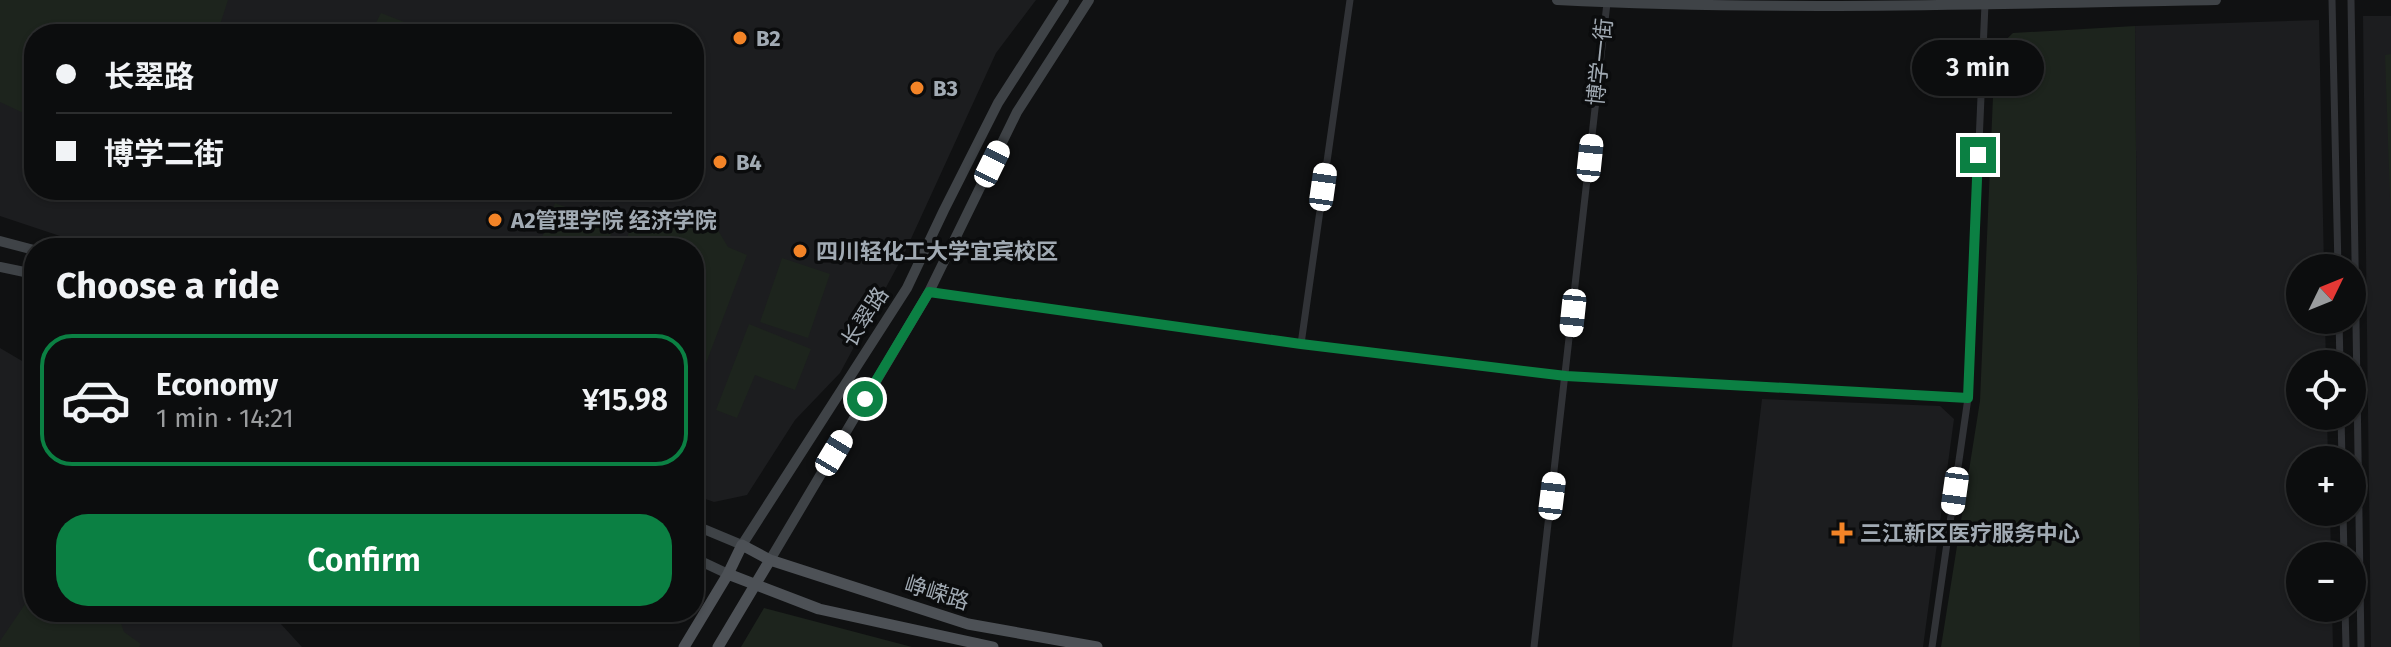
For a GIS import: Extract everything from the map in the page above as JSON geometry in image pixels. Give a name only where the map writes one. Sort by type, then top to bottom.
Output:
[{"type":"main road","name":"长翠路","points":[[704,614],[742,545],[907,288],[998,103],[1064,0]]},
{"type":"main road","name":"长翠路","points":[[718,647],[929,292],[1017,112],[1089,0]]},
{"type":"main road","points":[[1557,0],[1607,3],[1985,4],[2216,0]]},
{"type":"main road","points":[[0,241],[24,247]]},
{"type":"main road","points":[[0,267],[24,272]]},
{"type":"main road","points":[[704,529],[742,545]]},
{"type":"main road","name":"峥嵘路","points":[[742,545],[770,560],[968,624],[1097,647]]},
{"type":"main road","points":[[704,563],[728,574]]},
{"type":"main road","name":"峥嵘路","points":[[728,574],[819,609],[993,647]]},
{"type":"main road","name":"长翠路","points":[[684,647],[699,622]]},
{"type":"street","points":[[1301,344],[1350,0]]},
{"type":"street","points":[[2332,0],[2338,254]]},
{"type":"street","points":[[2351,0],[2361,647]]},
{"type":"street","name":"博学一街","points":[[1534,647],[1607,3]]},
{"type":"street","points":[[1932,647],[1968,398],[1985,4]]},
{"type":"street","points":[[929,292],[1301,344],[1566,376],[1968,398]]},
{"type":"street","points":[[2345,622],[2346,647]]},
{"type":"shaded area","name":"四川轻化工大学宜宾校区","points":[[0,0],[1036,0],[996,53],[904,254],[840,373],[795,420],[747,495],[714,502],[704,498],[704,238],[66,238],[0,216]]},
{"type":"shaded area","points":[[0,0],[228,0],[220,24],[24,24],[24,113],[0,102]]},
{"type":"shaded area","points":[[381,13],[409,24],[375,24]]},
{"type":"shaded area","points":[[2363,16],[2391,16],[2391,647],[2371,647]]},
{"type":"shaded area","points":[[2319,20],[2324,254],[2286,254],[2286,334],[2325,334],[2326,350],[2286,350],[2286,430],[2327,430],[2328,446],[2286,446],[2286,526],[2330,526],[2331,542],[2286,542],[2286,622],[2332,622],[2333,647],[2140,647],[2135,26]]},
{"type":"shaded area","points":[[2135,26],[2140,647],[1941,647],[1980,401],[1995,50],[2013,33]]},
{"type":"shaded area","points":[[2391,54],[2391,226],[2385,55]]},
{"type":"shaded area","points":[[555,203],[614,226],[610,238],[542,238]]},
{"type":"shaded area","points":[[637,212],[656,219],[674,214],[698,218],[719,232],[728,247],[747,255],[704,369],[704,238],[627,238]]},
{"type":"shaded area","points":[[782,258],[830,274],[808,338],[760,322]]},
{"type":"shaded area","points":[[749,324],[811,349],[795,390],[755,375],[737,418],[716,410]]},
{"type":"shaded area","points":[[0,348],[24,362],[24,622],[279,622],[302,647],[0,647]]},
{"type":"shaded area","name":"三江新区医疗服务中心","points":[[1762,399],[1940,406],[1954,419],[1923,647],[1732,647]]},
{"type":"shaded area","points":[[24,606],[24,622],[120,622],[124,632],[141,644],[139,647],[0,647],[0,641]]},
{"type":"shaded area","points":[[764,608],[912,647],[741,647]]},
{"type":"place","name":"B2","points":[[740,38]]},
{"type":"place","name":"B3","points":[[917,88]]},
{"type":"place","name":"B4","points":[[720,162]]},
{"type":"place","name":"A2管理学院 经济学院","points":[[495,220]]},
{"type":"place","name":"四川轻化工大学宜宾校区","points":[[800,251]]},
{"type":"place","name":"三江新区医疗服务中心","points":[[1842,533]]},
{"type":"route","points":[[865,399],[929,292],[1301,344],[1566,376],[1968,398],[1978,155]]}]
